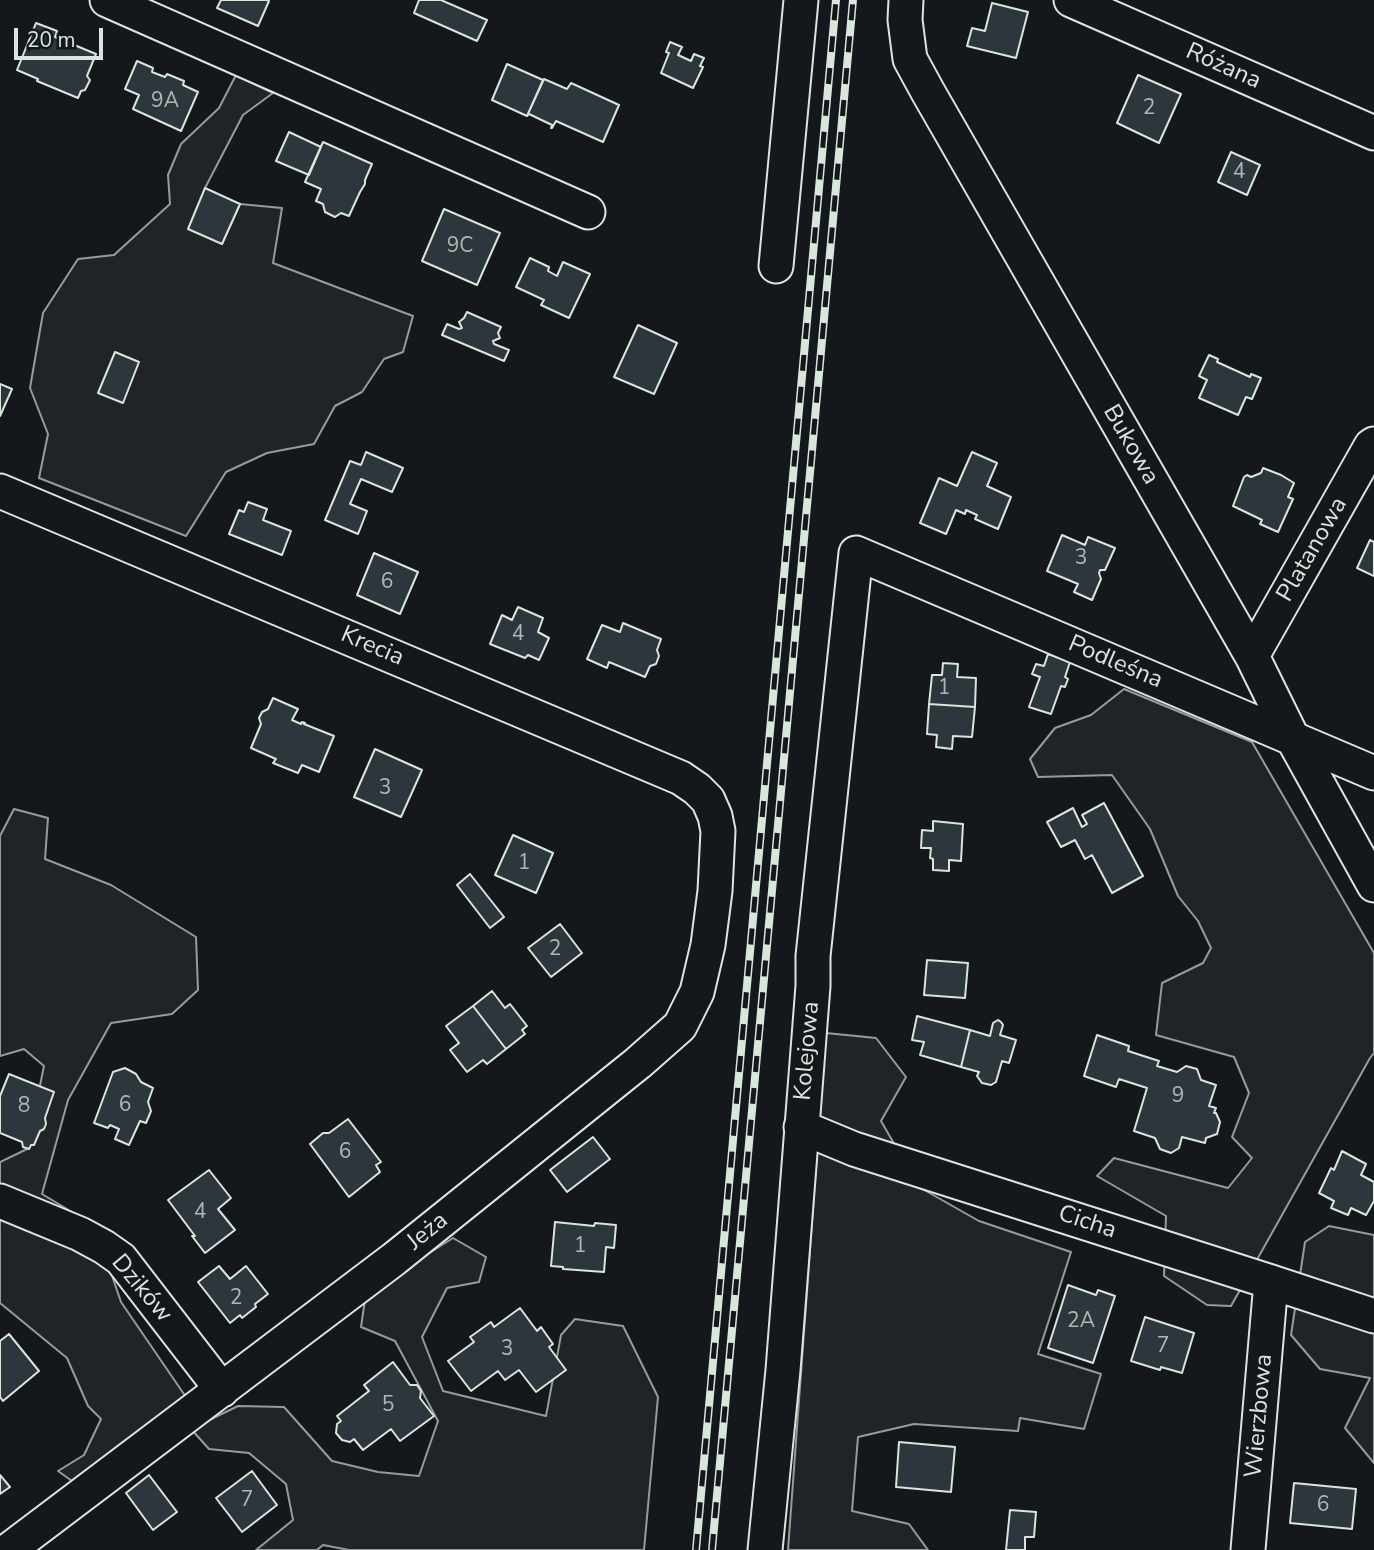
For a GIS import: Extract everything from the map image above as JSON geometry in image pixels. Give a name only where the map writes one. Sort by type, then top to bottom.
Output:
[{"type":"street","points":[[107,0],[588,212]]},
{"type":"street","points":[[776,266],[801,0]]},
{"type":"street","name":"Bukowa","points":[[906,0],[905,20],[910,59],[1252,656],[1293,739],[1374,886]]},
{"type":"street","name":"Różana","points":[[1072,0],[1374,133]]},
{"type":"street","name":"Platanowa","points":[[1252,656],[1374,444]]},
{"type":"street","name":"Krecia","points":[[0,491],[681,778],[708,800],[718,831]]},
{"type":"street","name":"Podleśna","points":[[856,553],[1374,773]]},
{"type":"street","name":"Kolejowa","points":[[765,1550],[783,1370],[819,898],[856,553]]},
{"type":"street","name":"Jeża","points":[[9,1550],[394,1259],[638,1063],[680,1026],[697,992],[708,945],[715,891],[718,831]]},
{"type":"street","name":"Cicha","points":[[801,1127],[854,1149],[1374,1316]]},
{"type":"street","name":"Dzików","points":[[0,1201],[80,1234],[121,1259],[222,1390]]},
{"type":"street","name":"Wierzbowa","points":[[1248,1550],[1271,1282]]},
{"type":"shaded area","points":[[236,75],[273,93],[243,115],[205,188],[198,216],[222,244],[240,204],[282,208],[273,263],[413,316],[403,352],[384,359],[362,392],[335,406],[314,444],[267,453],[226,472],[186,536],[39,478],[48,434],[30,388],[43,313],[78,259],[114,255],[170,204],[168,175],[181,144],[219,108]]},
{"type":"shaded area","points":[[1124,689],[1252,742],[1374,953],[1374,1053],[1231,1306],[1207,1305],[1164,1276],[1166,1216],[1097,1176],[1114,1158],[1228,1188],[1252,1158],[1232,1137],[1249,1093],[1234,1057],[1156,1035],[1162,983],[1203,963],[1211,948],[1198,921],[1178,896],[1150,829],[1112,775],[1038,777],[1030,759],[1055,728],[1091,715]]},
{"type":"shaded area","points":[[14,809],[48,818],[45,859],[111,885],[196,937],[198,990],[172,1014],[111,1023],[68,1100],[42,1194],[95,1226],[121,1302],[188,1400],[72,1481],[58,1471],[84,1455],[101,1419],[88,1406],[67,1358],[0,1303],[0,1162],[27,1149],[44,1066],[24,1049],[0,1056],[0,836]]},
{"type":"shaded area","points":[[826,1033],[876,1038],[906,1077],[881,1121],[919,1187],[979,1221],[1071,1252],[1038,1354],[1101,1374],[1084,1429],[1020,1418],[1018,1431],[914,1424],[858,1437],[852,1511],[909,1524],[928,1550],[788,1550]]},
{"type":"shaded area","points":[[1329,1226],[1374,1235],[1374,1463],[1345,1428],[1370,1378],[1320,1369],[1291,1335],[1305,1242]]},
{"type":"shaded area","points":[[453,1238],[486,1257],[479,1282],[447,1288],[422,1337],[443,1391],[546,1416],[561,1335],[575,1319],[623,1326],[658,1397],[644,1550],[349,1550],[323,1545],[317,1550],[256,1550],[293,1520],[286,1484],[249,1453],[209,1449],[191,1429],[238,1406],[284,1407],[332,1461],[378,1472],[419,1476],[438,1421],[395,1341],[361,1327],[366,1293]]},
{"type":"building","points":[[221,0],[269,1],[258,26],[217,8]]},
{"type":"building","points":[[419,0],[441,0],[487,20],[477,41],[414,13]]},
{"type":"building","points":[[992,3],[1028,12],[1016,58],[967,46],[972,28],[985,31]]},
{"type":"building","points":[[36,23],[57,31],[55,37],[96,54],[87,76],[90,80],[78,98],[17,70]]},
{"type":"building","points":[[670,42],[682,47],[678,55],[691,61],[694,54],[704,58],[700,66],[703,67],[693,88],[661,73],[669,53],[666,52]]},
{"type":"building","points":[[137,61],[153,68],[152,72],[165,77],[167,74],[184,81],[183,85],[198,92],[181,131],[133,109],[139,95],[125,89]]},
{"type":"building","points":[[507,64],[543,80],[527,116],[492,100]]},
{"type":"building","points":[[1138,75],[1181,94],[1159,143],[1117,123]]},
{"type":"building","points":[[544,79],[567,89],[571,83],[619,105],[603,142],[556,121],[551,128],[552,125],[529,114],[527,116]]},
{"type":"building","points":[[289,132],[321,147],[309,175],[276,161]]},
{"type":"building","points":[[323,142],[372,164],[349,216],[341,213],[335,217],[325,212],[323,204],[316,201],[321,189],[305,182]]},
{"type":"building","points":[[1231,152],[1260,165],[1247,195],[1218,182]]},
{"type":"building","points":[[205,188],[240,204],[222,244],[188,229]]},
{"type":"building","points":[[444,209],[500,233],[477,285],[422,261]]},
{"type":"building","points":[[530,258],[549,267],[548,271],[557,276],[563,262],[590,274],[569,318],[541,305],[544,300],[516,287]]},
{"type":"building","points":[[467,312],[501,327],[498,333],[500,338],[493,341],[494,344],[509,350],[504,361],[442,335],[447,324],[462,328],[459,322]]},
{"type":"building","points":[[638,325],[677,343],[654,394],[614,377]]},
{"type":"building","points":[[115,352],[139,362],[123,403],[98,393]]},
{"type":"building","points":[[1209,355],[1218,359],[1217,362],[1250,377],[1251,374],[1261,378],[1252,399],[1246,397],[1238,415],[1199,398],[1207,380],[1199,376]]},
{"type":"building","points":[[0,384],[12,389],[0,416]]},
{"type":"building","points":[[366,452],[403,468],[392,492],[361,479],[350,504],[367,511],[358,534],[325,520],[350,461],[361,465]]},
{"type":"building","points":[[972,452],[997,463],[987,486],[1011,497],[998,529],[975,519],[977,515],[966,510],[965,514],[956,510],[946,534],[920,523],[939,478],[957,486]]},
{"type":"building","points":[[1263,468],[1294,483],[1288,497],[1293,499],[1278,532],[1260,524],[1262,520],[1233,506],[1244,477],[1261,473]]},
{"type":"building","points":[[248,502],[267,509],[263,520],[291,531],[282,555],[229,534],[239,510],[244,512]]},
{"type":"building","points":[[1062,535],[1085,545],[1088,537],[1115,548],[1105,570],[1100,570],[1101,579],[1092,600],[1074,592],[1078,584],[1047,571]]},
{"type":"building","points":[[1370,540],[1374,542],[1374,576],[1357,568]]},
{"type":"building","points":[[374,553],[418,572],[400,614],[357,595]]},
{"type":"building","points":[[518,607],[543,618],[538,632],[549,638],[539,660],[528,655],[525,658],[490,644],[502,615],[512,620]]},
{"type":"building","points":[[623,623],[661,639],[656,664],[650,666],[645,677],[609,662],[607,668],[587,659],[602,625],[620,632]]},
{"type":"building","points":[[1048,654],[1070,662],[1065,677],[1068,679],[1065,687],[1061,686],[1051,714],[1029,707],[1040,677],[1032,674],[1036,664],[1044,666]]},
{"type":"building","points":[[943,663],[958,664],[957,677],[976,678],[975,707],[929,704],[932,675],[942,675]]},
{"type":"building","points":[[273,698],[298,709],[292,720],[334,736],[319,772],[302,765],[298,773],[273,763],[276,759],[251,748],[261,724],[259,718],[262,712],[268,709]]},
{"type":"building","points":[[929,704],[975,707],[972,737],[953,736],[952,749],[936,747],[937,735],[927,734]]},
{"type":"building","points":[[375,749],[422,770],[401,817],[354,797]]},
{"type":"building","points":[[1104,803],[1143,876],[1112,893],[1092,855],[1085,859],[1075,840],[1061,847],[1047,822],[1073,808],[1082,827],[1087,824],[1082,815]]},
{"type":"building","points":[[933,821],[963,824],[961,861],[949,860],[949,871],[933,870],[931,848],[921,848],[922,830],[933,831]]},
{"type":"building","points":[[513,835],[553,853],[536,893],[495,875]]},
{"type":"building","points":[[470,874],[504,917],[490,928],[457,885]]},
{"type":"building","points":[[560,924],[582,953],[551,977],[528,948]]},
{"type":"building","points":[[927,960],[968,963],[965,998],[924,995]]},
{"type":"building","points":[[492,991],[505,1008],[510,1004],[527,1026],[522,1030],[525,1034],[506,1049],[473,1006]]},
{"type":"building","points":[[473,1006],[506,1049],[487,1064],[483,1060],[467,1072],[450,1050],[459,1043],[446,1026]]},
{"type":"building","points":[[917,1016],[970,1030],[961,1067],[920,1055],[924,1042],[912,1040]]},
{"type":"building","points":[[998,1020],[1003,1025],[1000,1035],[1016,1040],[1009,1063],[1002,1061],[996,1082],[991,1085],[982,1083],[977,1076],[979,1072],[961,1067],[970,1030],[990,1036],[993,1023]]},
{"type":"building","points":[[1097,1035],[1129,1046],[1128,1051],[1159,1061],[1157,1066],[1177,1072],[1186,1066],[1197,1069],[1201,1080],[1216,1085],[1209,1106],[1216,1108],[1214,1113],[1220,1122],[1217,1134],[1206,1138],[1205,1143],[1182,1137],[1179,1148],[1171,1153],[1160,1149],[1155,1138],[1134,1131],[1147,1088],[1119,1079],[1116,1087],[1084,1076]]},
{"type":"building","points":[[125,1068],[153,1088],[148,1102],[151,1111],[146,1123],[140,1121],[129,1145],[115,1139],[119,1129],[94,1123],[113,1072]]},
{"type":"building","points":[[9,1074],[54,1092],[44,1129],[29,1149],[23,1147],[22,1142],[0,1133],[0,1096]]},
{"type":"building","points":[[348,1119],[381,1162],[376,1165],[380,1172],[349,1197],[310,1144]]},
{"type":"building","points":[[593,1137],[610,1159],[567,1192],[550,1170]]},
{"type":"building","points":[[1342,1151],[1366,1164],[1361,1175],[1374,1182],[1374,1201],[1366,1215],[1351,1208],[1348,1215],[1331,1208],[1334,1201],[1319,1193],[1331,1168],[1334,1170]]},
{"type":"building","points":[[209,1170],[231,1198],[218,1209],[235,1230],[205,1253],[168,1200]]},
{"type":"building","points":[[555,1222],[616,1225],[614,1248],[606,1247],[604,1272],[551,1266]]},
{"type":"building","points":[[219,1266],[230,1279],[246,1266],[268,1294],[242,1318],[240,1315],[230,1323],[198,1282]]},
{"type":"building","points":[[1068,1285],[1096,1295],[1098,1290],[1115,1296],[1093,1363],[1048,1348]]},
{"type":"building","points":[[520,1308],[537,1331],[541,1327],[553,1344],[549,1347],[566,1370],[536,1392],[519,1370],[505,1380],[498,1371],[471,1391],[448,1361],[474,1342],[470,1337],[491,1322],[494,1327]]},
{"type":"building","points":[[1145,1317],[1194,1333],[1182,1373],[1161,1367],[1160,1370],[1131,1361]]},
{"type":"building","points":[[9,1334],[39,1371],[3,1401],[0,1397],[0,1341]]},
{"type":"building","points":[[393,1362],[410,1385],[417,1385],[421,1391],[420,1398],[434,1416],[400,1441],[391,1429],[363,1450],[354,1439],[350,1442],[342,1440],[336,1433],[337,1424],[341,1421],[337,1416],[369,1391],[364,1385]]},
{"type":"building","points":[[899,1442],[955,1447],[951,1492],[896,1487]]},
{"type":"building","points":[[252,1471],[277,1505],[242,1532],[216,1498]]},
{"type":"building","points":[[0,1475],[10,1487],[0,1494]]},
{"type":"building","points":[[149,1475],[177,1512],[153,1530],[126,1493]]},
{"type":"building","points":[[1294,1483],[1356,1489],[1352,1529],[1290,1523]]},
{"type":"building","points":[[1010,1510],[1036,1512],[1034,1537],[1025,1537],[1025,1550],[1006,1550]]},
{"type":"railway","points":[[696,1550],[836,0]]},
{"type":"railway","points":[[712,1550],[853,0]]}]
